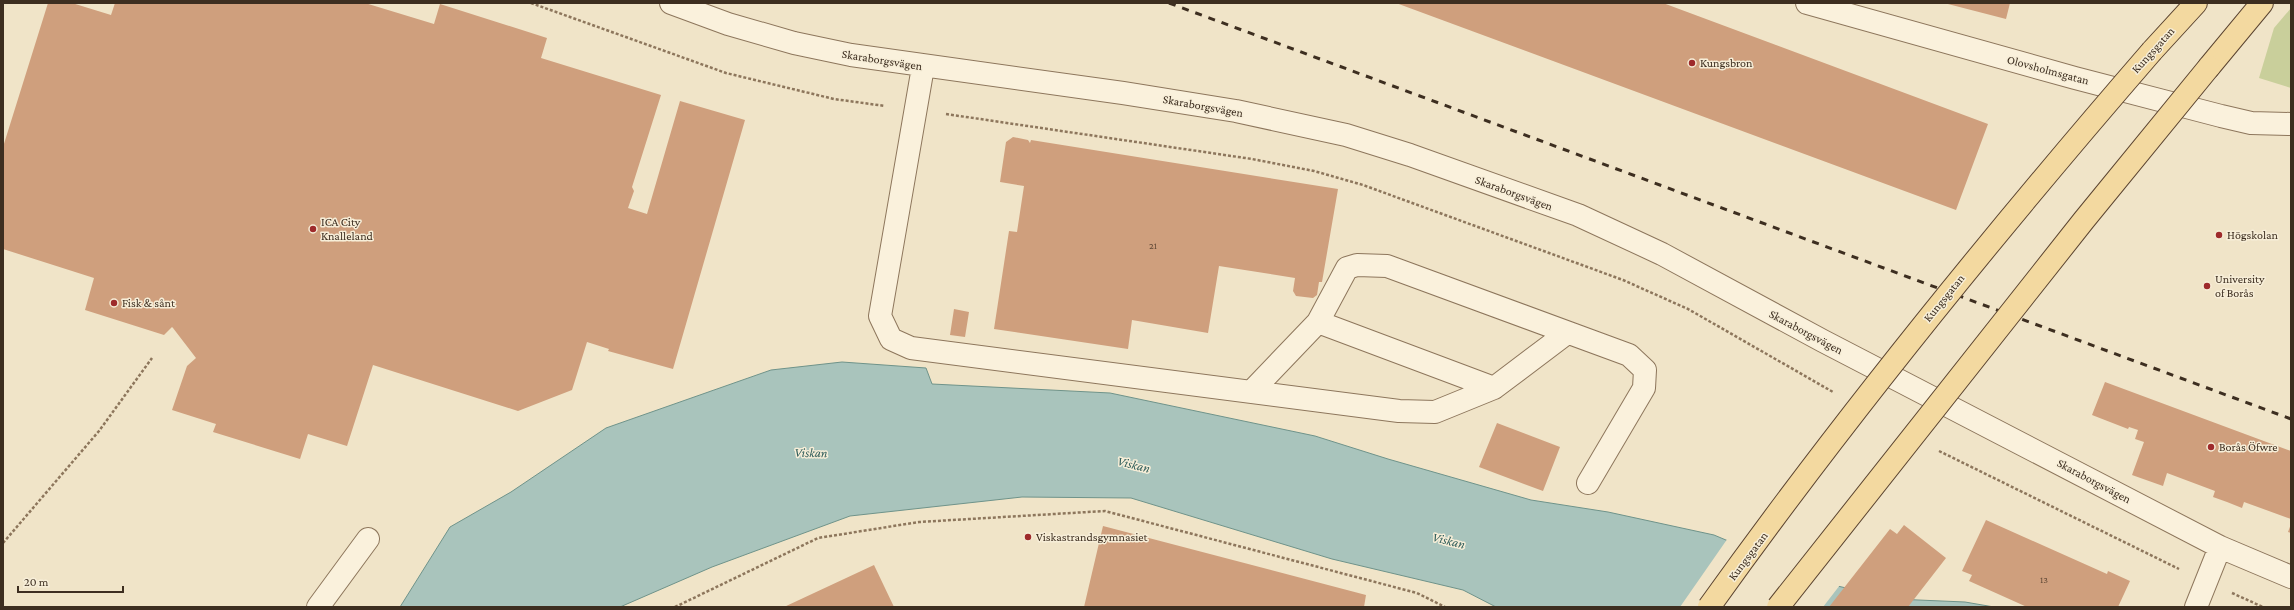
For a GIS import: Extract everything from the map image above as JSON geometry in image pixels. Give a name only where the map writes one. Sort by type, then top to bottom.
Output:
[{"type":"main road","name":"Kungsgatan","points":[[1709,607],[1905,346],[2040,180],[2152,51],[2196,3]]},
{"type":"main road","points":[[1778,607],[2084,220],[2262,3]]},
{"type":"street","name":"Skaraborgsvägen","points":[[670,3],[728,24],[794,43],[851,56],[1123,93],[1236,111],[1346,135],[1410,155],[1578,215],[1662,254],[1823,341],[2220,547],[2291,577]]},
{"type":"street","name":"Olovsholmsgatan","points":[[1807,3],[2075,78],[2221,116],[2252,123],[2291,124]]},
{"type":"street","points":[[923,67],[880,316],[891,339],[911,348],[1399,411],[1435,412],[1494,388],[1567,333]]},
{"type":"street","points":[[1251,392],[1318,322],[1347,268],[1357,265],[1387,266],[1629,355],[1645,370],[1644,388],[1588,483]]},
{"type":"street","points":[[1318,322],[1494,388]]},
{"type":"street","points":[[318,607],[368,539]]},
{"type":"street","points":[[2196,607],[2220,547]]},
{"type":"path","points":[[3,543],[99,431],[152,358]]},
{"type":"path","points":[[675,607],[818,538],[919,522],[1104,511],[1417,593],[1445,607]]},
{"type":"green space","points":[[2291,8],[2291,88],[2259,78],[2274,28]]},
{"type":"water","name":"Viskan","points":[[842,362],[926,368],[932,384],[1110,393],[1315,436],[1388,459],[1531,500],[1608,512],[1714,535],[1833,585],[1895,599],[1965,602],[1994,607],[1496,607],[1463,590],[1332,559],[1131,498],[1022,497],[850,516],[712,567],[620,607],[400,607],[450,527],[511,492],[606,428],[771,370]]},
{"type":"pier","points":[[1728,538],[1840,585],[1823,607],[1680,607]]},
{"type":"building","name":"ICA City Knalleland","points":[[48,3],[72,3],[111,15],[115,3],[365,3],[434,24],[440,4],[547,38],[541,58],[661,95],[632,187],[634,191],[628,208],[647,214],[680,101],[745,120],[673,369],[608,351],[609,349],[587,342],[572,390],[518,411],[373,365],[347,446],[308,434],[300,459],[213,432],[216,424],[172,410],[187,366],[196,358],[172,327],[164,335],[85,310],[94,278],[3,249],[3,147]]},
{"type":"building","name":"Kungsbron","points":[[1396,3],[1663,3],[1988,124],[1956,210]]},
{"type":"building","points":[[1944,3],[2010,3],[2006,19]]},
{"type":"building","points":[[1013,137],[1028,140],[1030,143],[1031,140],[1338,189],[1322,282],[1319,282],[1317,295],[1313,298],[1296,296],[1293,291],[1295,278],[1219,266],[1208,333],[1132,320],[1128,349],[994,329],[1009,231],[1017,232],[1024,186],[1000,182],[1006,142]]},
{"type":"building","points":[[954,309],[969,312],[965,337],[950,335]]},
{"type":"building","name":"Borås Öfwre","points":[[2105,382],[2291,451],[2291,519],[2244,502],[2242,508],[2213,497],[2215,491],[2167,473],[2163,486],[2132,475],[2144,442],[2135,439],[2138,430],[2129,427],[2128,429],[2092,415]]},
{"type":"building","points":[[1497,423],[1560,447],[1543,491],[1479,467]]},
{"type":"building","points":[[1986,520],[2107,574],[2108,571],[2130,581],[2118,607],[2027,607],[1969,581],[1972,575],[1962,571]]},
{"type":"building","points":[[2291,524],[2291,533],[2288,532]]},
{"type":"building","points":[[1904,525],[1946,558],[1908,607],[1829,607],[1890,529],[1897,534]]},
{"type":"building","points":[[1103,526],[1366,595],[1364,607],[1084,607]]},
{"type":"building","points":[[874,565],[894,607],[784,607]]},
{"type":"railway","points":[[1169,3],[2291,419]]},
{"type":"place","name":"Kungsbron","points":[[1692,63]]},
{"type":"place","name":"ICA City Knalleland","points":[[313,229]]},
{"type":"place","name":"Högskolan","points":[[2219,235]]},
{"type":"place","name":"University of Borås","points":[[2207,286]]},
{"type":"place","name":"Fisk & sånt","points":[[114,303]]},
{"type":"place","name":"Borås Öfwre","points":[[2211,447]]},
{"type":"place","name":"Viskastrandsgymnasiet","points":[[1028,537]]}]
